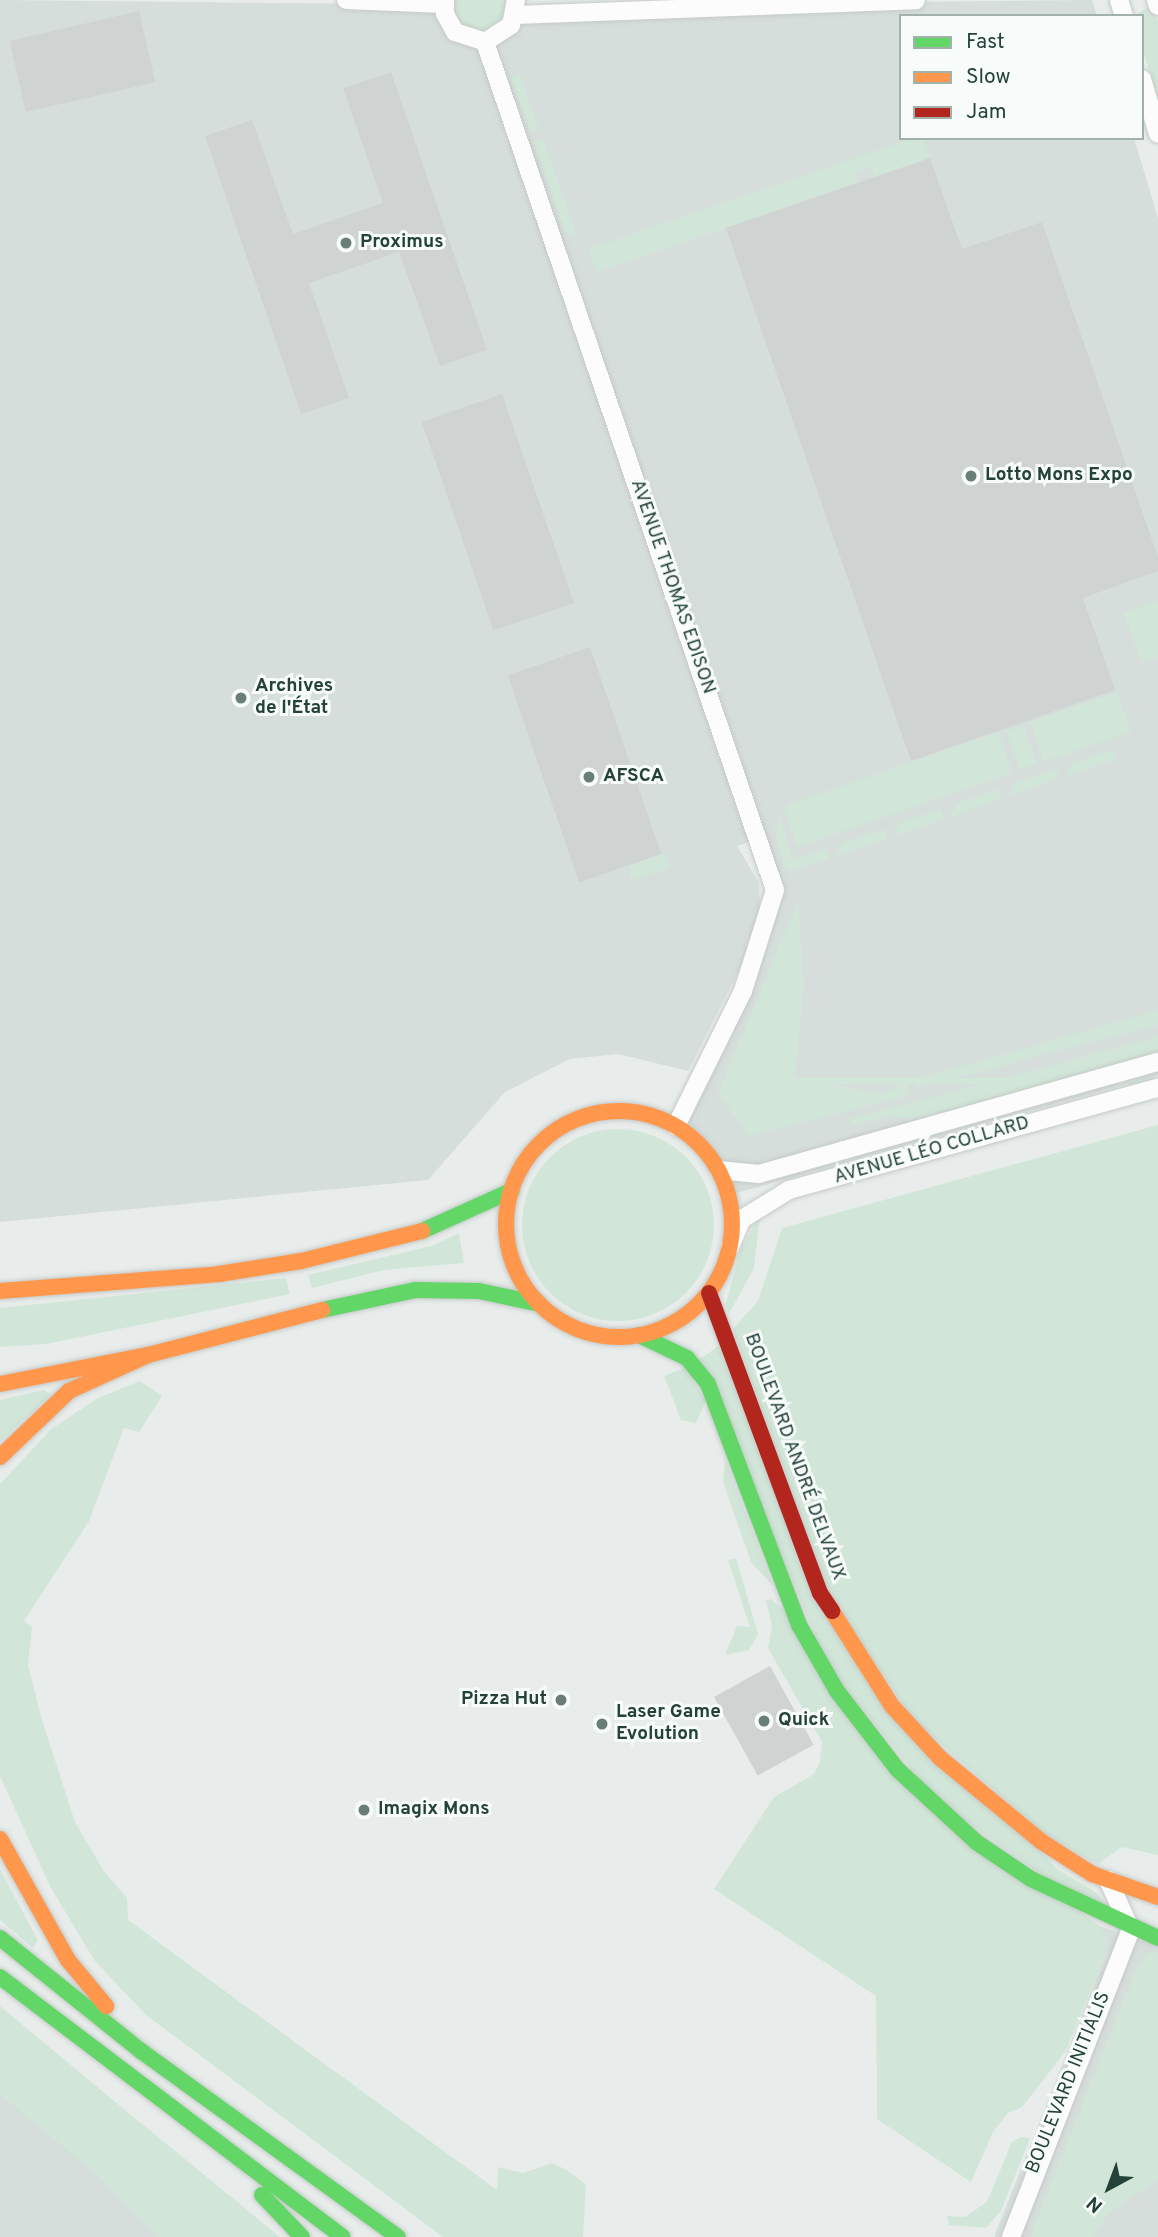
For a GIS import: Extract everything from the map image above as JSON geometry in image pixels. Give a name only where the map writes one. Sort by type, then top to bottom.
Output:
[{"type":"main road","points":[[540,1304],[521,1280],[509,1251],[506,1221],[511,1191],[536,1147],[578,1118],[628,1111],[676,1126],[701,1145],[719,1170],[729,1195],[730,1247],[709,1293],[690,1313],[639,1335]]},
{"type":"main road","points":[[0,1291],[219,1273],[301,1261],[411,1236],[511,1191]]},
{"type":"main road","points":[[0,1384],[148,1354],[215,1334],[415,1290],[479,1291],[540,1304],[586,1332],[639,1335],[687,1357],[708,1384],[799,1625],[837,1691],[890,1760],[976,1842],[1031,1879],[1131,1930],[1158,1938]]},
{"type":"main road","name":"BOULEVARD ANDRÉ DELVAUX","points":[[709,1293],[820,1593],[892,1706],[988,1802],[1042,1842],[1108,1880],[1158,1897]]},
{"type":"main road","points":[[0,1457],[69,1391],[148,1354]]},
{"type":"main road","points":[[0,1839],[68,1959],[141,2051]]},
{"type":"main road","points":[[0,1938],[141,2051],[398,2237]]},
{"type":"main road","points":[[0,1977],[343,2237]]},
{"type":"main road","points":[[198,2129],[302,2237]]},
{"type":"street","points":[[346,0],[444,2],[456,32],[485,42],[504,33],[516,7],[916,0]]},
{"type":"street","points":[[565,0],[624,0]]},
{"type":"street","points":[[1156,0],[1158,6]]},
{"type":"street","name":"AVENUE THOMAS EDISON","points":[[485,42],[775,890],[743,991],[676,1126]]},
{"type":"street","points":[[1144,86],[1158,134]]},
{"type":"street","name":"AVENUE LÉO COLLARD","points":[[719,1170],[759,1174],[1158,1062]]},
{"type":"street","name":"AVENUE LÉO COLLARD","points":[[730,1247],[742,1219],[789,1190],[1158,1088]]},
{"type":"street","points":[[1108,1880],[1131,1930]]},
{"type":"street","name":"BOULEVARD INITIALIS","points":[[1011,2237],[1131,1930]]},
{"type":"shaded area","points":[[0,0],[559,6],[1092,0],[1096,14],[899,14],[899,140],[1135,140],[1158,218],[1158,1075],[729,1195],[701,1145],[676,1126],[775,890],[760,838],[737,846],[759,883],[760,917],[750,949],[688,1071],[618,1054],[570,1059],[505,1092],[428,1180],[0,1222]]},
{"type":"shaded area","points":[[1100,1926],[1158,1946],[1158,2237],[994,2237],[1107,1951]]},
{"type":"shaded area","points":[[0,2041],[245,2237],[0,2237]]},
{"type":"green space","points":[[452,0],[509,0],[510,11],[491,36],[454,23]]},
{"type":"green space","points":[[1151,6],[1158,21],[1158,100],[1144,54],[1144,14],[1137,14]]},
{"type":"green space","points":[[520,75],[539,130],[530,133],[511,78]]},
{"type":"green space","points":[[543,139],[577,236],[564,230],[534,142]]},
{"type":"green space","points":[[908,140],[925,140],[930,158],[874,177],[871,167],[855,172],[858,182],[597,272],[589,249]]},
{"type":"green space","points":[[1158,601],[1158,657],[1142,663],[1124,613]]},
{"type":"green space","points":[[1117,692],[1131,732],[1044,762],[1030,722]]},
{"type":"green space","points":[[1023,725],[1037,764],[1020,770],[1006,731]]},
{"type":"green space","points":[[998,732],[1012,773],[797,847],[784,809],[788,805]]},
{"type":"green space","points":[[1113,750],[1117,759],[1065,776],[1073,763]]},
{"type":"green space","points":[[1056,769],[1059,778],[1008,797],[1015,783]]},
{"type":"green space","points":[[998,789],[1001,799],[951,816],[958,803]]},
{"type":"green space","points":[[941,809],[944,819],[893,836],[900,823]]},
{"type":"green space","points":[[779,816],[793,860],[826,849],[829,858],[790,871],[784,867],[776,833]]},
{"type":"green space","points":[[883,829],[887,839],[836,856],[843,843]]},
{"type":"green space","points":[[665,853],[671,868],[631,879],[629,865]]},
{"type":"green space","points":[[798,901],[804,985],[795,1078],[882,1094],[906,1082],[910,1095],[750,1136],[718,1094]]},
{"type":"green space","points":[[1158,1010],[1158,1025],[916,1088],[914,1080]]},
{"type":"green space","points":[[1158,1037],[1158,1056],[922,1120],[892,1116],[852,1124],[851,1119]]},
{"type":"green space","points":[[758,1078],[1158,1078],[1158,1084],[758,1084]]},
{"type":"green space","points":[[1158,1125],[1158,1855],[1122,1847],[1098,1864],[1046,1835],[914,1720],[825,1590],[733,1329],[758,1301],[782,1228]]},
{"type":"green space","points":[[618,1129],[637,1130],[655,1136],[686,1157],[707,1188],[713,1206],[713,1244],[707,1262],[686,1293],[655,1314],[637,1320],[618,1321],[599,1320],[581,1314],[550,1293],[529,1262],[523,1244],[522,1225],[523,1206],[529,1188],[550,1157],[581,1136],[599,1130]]},
{"type":"green space","points":[[760,1215],[754,1268],[729,1314],[726,1304],[740,1251]]},
{"type":"green space","points":[[459,1233],[464,1263],[384,1270],[312,1288],[308,1275],[431,1246]]},
{"type":"green space","points":[[286,1278],[290,1294],[46,1344],[0,1347],[0,1308]]},
{"type":"green space","points":[[724,1342],[840,1640],[1057,1869],[1097,1893],[1110,1908],[1067,1892],[939,1802],[830,1669],[700,1359]]},
{"type":"green space","points":[[685,1368],[706,1401],[696,1423],[681,1420],[664,1376]]},
{"type":"green space","points":[[140,1381],[162,1396],[139,1432],[124,1428],[89,1521],[24,1621],[32,1627],[28,1665],[42,1720],[75,1822],[103,1870],[127,1898],[128,1920],[497,2190],[498,2167],[523,2173],[552,2163],[567,2170],[586,2185],[583,2237],[443,2237],[146,2015],[94,1960],[50,1886],[0,1776],[0,1484],[51,1429],[98,1398]]},
{"type":"green space","points":[[44,1390],[51,1395],[0,1441],[0,1400]]},
{"type":"green space","points":[[725,1460],[773,1586],[751,1562],[723,1482]]},
{"type":"green space","points":[[736,1558],[758,1634],[749,1650],[725,1655],[737,1626],[750,1627],[728,1560]]},
{"type":"green space","points":[[771,1599],[786,1612],[902,1783],[1100,1926],[1106,1937],[1107,1951],[1066,2051],[1022,2107],[1008,2113],[993,2132],[971,2182],[877,2119],[876,1996],[714,1889],[774,1797],[814,1774],[820,1762],[822,1742],[768,1648],[772,1626],[766,1601]]},
{"type":"green space","points":[[0,1869],[38,1940],[33,1948],[0,1920]]},
{"type":"green space","points":[[1152,1951],[1158,1951],[1158,2180],[1109,2212],[1094,2237],[1030,2237],[1138,1965]]},
{"type":"green space","points":[[0,2006],[280,2237],[158,2237],[93,2171],[0,2094]]},
{"type":"green space","points":[[1021,2137],[1030,2138],[1001,2211],[986,2228],[949,2225],[947,2216],[965,2217],[987,2202],[1012,2142]]},
{"type":"building","points":[[139,11],[155,82],[26,112],[9,41]]},
{"type":"building","name":"Proximus","points":[[391,72],[487,350],[440,366],[399,252],[309,283],[349,398],[301,414],[205,136],[252,120],[293,234],[383,203],[343,88]]},
{"type":"building","name":"Lotto Mons Expo","points":[[930,158],[962,249],[1042,222],[1158,557],[1158,571],[1083,598],[1115,690],[911,761],[726,228]]},
{"type":"building","points":[[502,394],[574,603],[494,631],[422,422]]},
{"type":"building","name":"AFSCA","points":[[590,647],[661,854],[579,882],[508,675]]},
{"type":"building","name":"Quick","points":[[770,1666],[814,1745],[758,1776],[714,1697]]},
{"type":"traffic: fast","points":[[422,1231],[511,1191]]},
{"type":"traffic: fast","points":[[322,1310],[415,1290],[479,1291],[540,1304]]},
{"type":"traffic: fast","points":[[639,1335],[687,1358],[708,1384],[799,1625],[837,1691],[897,1769],[976,1842],[1031,1879],[1158,1938]]},
{"type":"traffic: fast","points":[[0,1938],[141,2051],[398,2237]]},
{"type":"traffic: fast","points":[[0,1977],[343,2237]]},
{"type":"traffic: fast","points":[[262,2195],[302,2237]]},
{"type":"traffic: slow","points":[[619,1111],[641,1113],[672,1124],[699,1144],[719,1171],[730,1202],[732,1224],[730,1246],[719,1277],[699,1304],[672,1324],[641,1335],[619,1337],[597,1335],[566,1324],[539,1304],[519,1277],[508,1246],[506,1224],[508,1202],[519,1171],[539,1144],[566,1124],[597,1113],[619,1111]]},
{"type":"traffic: slow","points":[[0,1291],[219,1274],[301,1261],[422,1231]]},
{"type":"traffic: slow","points":[[0,1384],[148,1355],[322,1310]]},
{"type":"traffic: slow","points":[[0,1457],[69,1391],[148,1355]]},
{"type":"traffic: slow","points":[[832,1611],[892,1706],[940,1758],[1042,1842],[1092,1874],[1158,1897]]},
{"type":"traffic: slow","points":[[0,1839],[68,1960],[106,2006]]},
{"type":"traffic: jam","points":[[709,1293],[820,1593],[832,1611]]},
{"type":"place","name":"Proximus","points":[[346,243]]},
{"type":"place","name":"Lotto Mons Expo","points":[[971,476]]},
{"type":"place","name":"Archives de l'État","points":[[241,698]]},
{"type":"place","name":"AFSCA","points":[[589,777]]},
{"type":"place","name":"Pizza Hut","points":[[561,1700]]},
{"type":"place","name":"Quick","points":[[764,1721]]},
{"type":"place","name":"Laser Game Evolution","points":[[602,1724]]},
{"type":"place","name":"Imagix Mons","points":[[364,1810]]}]
